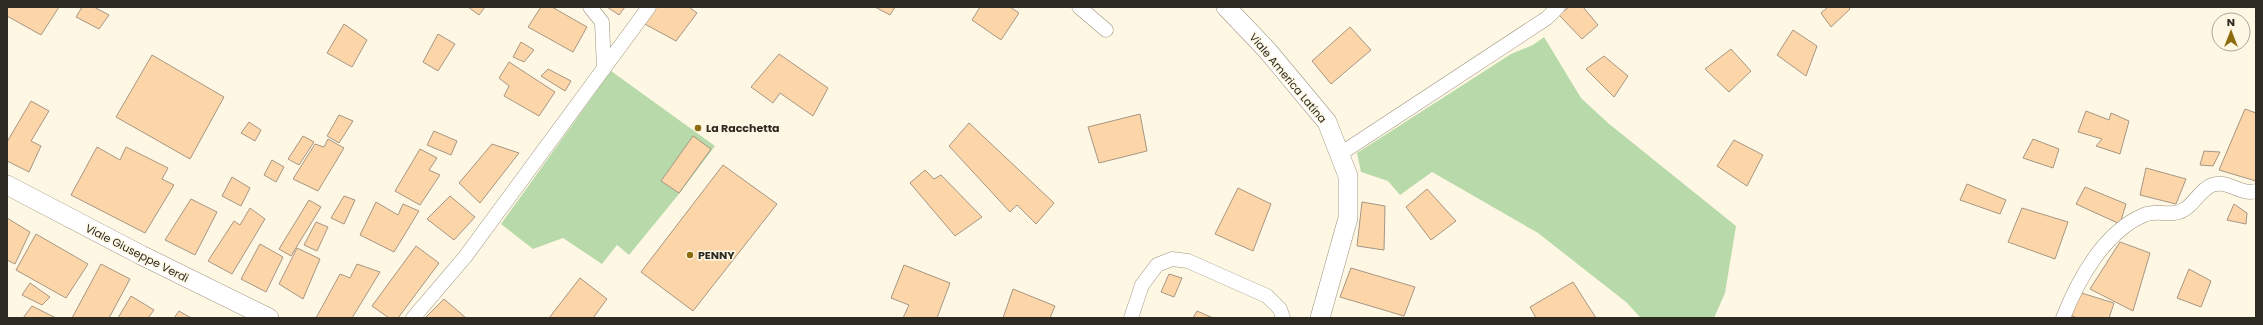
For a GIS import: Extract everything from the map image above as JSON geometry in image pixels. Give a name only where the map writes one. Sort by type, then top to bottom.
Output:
[{"type":"main road","name":"Viale America Latina","points":[[1226,7],[1267,50],[1327,122],[1348,176],[1348,218],[1320,318]]},
{"type":"main road","name":"Viale Giuseppe Verdi","points":[[7,185],[141,255],[269,318]]},
{"type":"street","points":[[590,7],[602,22],[604,69]]},
{"type":"street","points":[[413,318],[465,257],[649,7]]},
{"type":"street","points":[[1079,7],[1106,30]]},
{"type":"street","points":[[1340,154],[1547,18],[1558,7]]},
{"type":"street","points":[[2063,318],[2082,276],[2102,249],[2123,228],[2143,215],[2157,211],[2166,214],[2175,213],[2185,209],[2203,190],[2212,185],[2222,183],[2243,190],[2256,191]]},
{"type":"street","points":[[1131,318],[1142,285],[1157,265],[1172,259],[1188,261],[1267,296],[1280,309],[1283,318]]},
{"type":"green space","points":[[1544,37],[1581,98],[1608,123],[1736,226],[1725,293],[1714,318],[1641,318],[1626,302],[1538,233],[1432,172],[1400,195],[1388,181],[1361,172],[1357,153],[1511,54],[1533,45]]},
{"type":"green space","points":[[611,71],[715,146],[679,194],[629,255],[617,245],[602,264],[563,238],[533,249],[501,224]]},
{"type":"building","points":[[7,7],[59,7],[41,35],[7,16]]},
{"type":"building","points":[[82,7],[94,7],[109,15],[99,29],[76,17]]},
{"type":"building","points":[[468,7],[485,7],[479,15]]},
{"type":"building","points":[[541,7],[552,7],[587,27],[573,52],[528,27]]},
{"type":"building","points":[[607,7],[625,7],[619,15]]},
{"type":"building","points":[[655,7],[689,7],[697,13],[676,41],[643,23]]},
{"type":"building","points":[[875,7],[895,7],[890,15]]},
{"type":"building","points":[[980,7],[1010,7],[1019,13],[1001,40],[972,20]]},
{"type":"building","points":[[1569,7],[1583,7],[1598,25],[1582,39],[1559,15]]},
{"type":"building","points":[[1828,7],[1848,7],[1850,9],[1831,27],[1821,13]]},
{"type":"building","points":[[344,24],[367,40],[352,67],[327,53]]},
{"type":"building","points":[[1350,27],[1371,50],[1331,84],[1312,61]]},
{"type":"building","points":[[1793,30],[1817,46],[1806,76],[1777,55]]},
{"type":"building","points":[[438,34],[455,44],[438,71],[423,62]]},
{"type":"building","points":[[521,42],[534,50],[524,62],[513,57]]},
{"type":"building","points":[[1731,49],[1751,71],[1729,92],[1705,69]]},
{"type":"building","points":[[779,54],[828,88],[813,116],[780,93],[773,103],[751,87]]},
{"type":"building","points":[[152,55],[224,97],[190,159],[116,117]]},
{"type":"building","points":[[1604,56],[1628,76],[1614,97],[1586,69]]},
{"type":"building","points":[[509,62],[555,92],[539,116],[504,96],[509,86],[499,78]]},
{"type":"building","points":[[548,69],[571,81],[565,91],[541,76]]},
{"type":"building","points":[[31,101],[49,111],[31,141],[41,146],[29,172],[7,161],[7,142]]},
{"type":"building","points":[[2245,109],[2256,113],[2256,181],[2219,170]]},
{"type":"building","points":[[2086,111],[2109,120],[2111,113],[2129,121],[2120,154],[2096,146],[2102,139],[2078,132]]},
{"type":"building","points":[[1140,114],[1147,151],[1099,163],[1088,127]]},
{"type":"building","points":[[339,115],[353,121],[339,143],[327,136]]},
{"type":"building","points":[[249,122],[261,130],[255,141],[241,133]]},
{"type":"building","points":[[969,123],[1054,203],[1036,224],[1017,205],[1010,212],[949,146]]},
{"type":"building","points":[[434,131],[457,141],[451,155],[427,145]]},
{"type":"building","points":[[303,136],[314,142],[299,165],[288,159]]},
{"type":"building","points":[[693,136],[711,149],[679,193],[661,181]]},
{"type":"building","points":[[328,139],[344,148],[318,191],[293,179],[315,144],[324,147]]},
{"type":"building","points":[[2033,139],[2059,149],[2053,168],[2023,158]]},
{"type":"building","points":[[1734,140],[1763,155],[1747,186],[1717,166]]},
{"type":"building","points":[[492,144],[519,153],[480,203],[459,183]]},
{"type":"building","points":[[97,147],[120,160],[126,147],[168,168],[162,179],[174,185],[145,233],[71,195]]},
{"type":"building","points":[[420,149],[437,158],[429,170],[440,175],[420,205],[395,191]]},
{"type":"building","points":[[2204,151],[2220,152],[2213,166],[2200,165]]},
{"type":"building","points":[[272,160],[284,167],[276,182],[264,175]]},
{"type":"building","points":[[723,165],[777,204],[693,311],[641,272]]},
{"type":"building","points":[[2146,168],[2186,179],[2176,204],[2140,195]]},
{"type":"building","points":[[925,170],[934,179],[941,175],[982,217],[955,236],[910,183]]},
{"type":"building","points":[[232,177],[250,188],[241,206],[222,196]]},
{"type":"building","points":[[1967,184],[2006,200],[2000,214],[1960,200]]},
{"type":"building","points":[[2085,187],[2126,204],[2120,224],[2076,204]]},
{"type":"building","points":[[1238,188],[1271,204],[1253,251],[1215,234]]},
{"type":"building","points":[[1427,189],[1456,221],[1431,240],[1406,207]]},
{"type":"building","points":[[344,196],[355,200],[344,224],[331,218]]},
{"type":"building","points":[[450,196],[475,217],[454,240],[427,219]]},
{"type":"building","points":[[191,199],[217,212],[195,255],[165,240]]},
{"type":"building","points":[[309,200],[321,207],[291,256],[279,249]]},
{"type":"building","points":[[376,202],[398,215],[403,204],[419,211],[394,252],[360,235]]},
{"type":"building","points":[[1362,202],[1385,206],[1384,250],[1357,246]]},
{"type":"building","points":[[2234,204],[2247,213],[2246,224],[2227,220]]},
{"type":"building","points":[[250,208],[265,219],[232,274],[208,261],[234,221],[240,225]]},
{"type":"building","points":[[2022,208],[2068,222],[2055,259],[2008,242]]},
{"type":"building","points":[[7,218],[30,232],[15,264],[7,260]]},
{"type":"building","points":[[316,222],[328,227],[317,251],[304,245]]},
{"type":"building","points":[[36,234],[88,264],[66,298],[16,270]]},
{"type":"building","points":[[2120,242],[2150,253],[2133,311],[2090,289]]},
{"type":"building","points":[[260,244],[283,257],[266,292],[241,279]]},
{"type":"building","points":[[416,246],[439,263],[398,318],[389,318],[372,306]]},
{"type":"building","points":[[297,248],[320,259],[303,299],[279,284]]},
{"type":"building","points":[[101,264],[130,279],[109,318],[72,318]]},
{"type":"building","points":[[357,264],[380,272],[352,318],[316,318],[340,274],[350,278]]},
{"type":"building","points":[[904,265],[950,283],[937,318],[903,318],[909,305],[891,298]]},
{"type":"building","points":[[1351,268],[1415,287],[1404,316],[1340,297]]},
{"type":"building","points":[[2189,269],[2211,281],[2201,307],[2177,298]]},
{"type":"building","points":[[1169,274],[1182,278],[1174,297],[1161,292]]},
{"type":"building","points":[[580,278],[607,299],[593,318],[549,318]]},
{"type":"building","points":[[1573,282],[1596,318],[1536,318],[1530,307]]},
{"type":"building","points":[[30,283],[50,297],[42,305],[22,295]]},
{"type":"building","points":[[1013,289],[1055,306],[1050,318],[1003,318]]},
{"type":"building","points":[[2078,292],[2114,303],[2109,318],[2078,318],[2068,315]]},
{"type":"building","points":[[131,296],[154,310],[148,318],[118,318]]},
{"type":"building","points":[[444,299],[466,318],[425,318]]},
{"type":"building","points":[[32,306],[56,318],[23,318]]},
{"type":"building","points":[[179,311],[191,318],[174,318]]},
{"type":"building","points":[[1197,311],[1213,318],[1193,318]]},
{"type":"place","name":"La Racchetta","points":[[698,128]]},
{"type":"place","name":"PENNY","points":[[690,255]]}]
